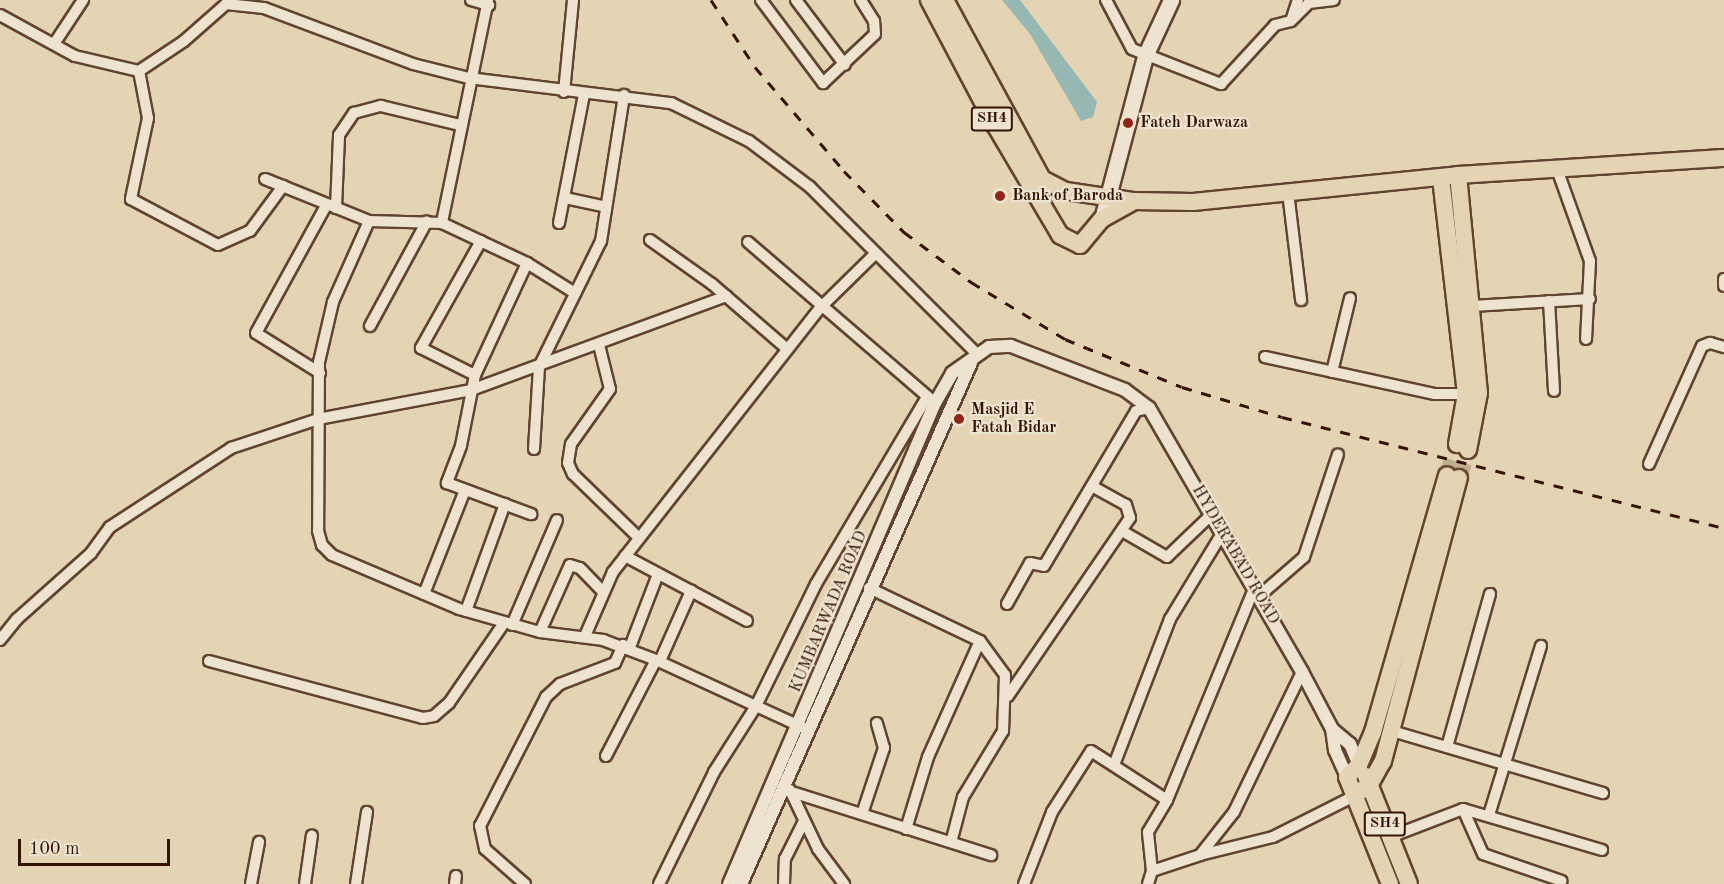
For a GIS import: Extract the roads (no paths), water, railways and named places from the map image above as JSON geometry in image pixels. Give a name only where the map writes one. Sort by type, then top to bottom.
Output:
[{"type":"main road","name":"SH4","points":[[930,0],[995,126],[1060,235],[1080,244],[1102,219]]},
{"type":"main road","name":"SH4","points":[[945,0],[1042,179],[1056,189],[1108,196]]},
{"type":"main road","points":[[1102,219],[1121,142],[1130,122],[1145,56],[1171,0]]},
{"type":"main road","points":[[1108,196],[1134,201],[1193,202],[1458,175],[1724,158]]},
{"type":"main road","points":[[1441,178],[1466,394],[1462,447],[1479,393],[1458,175]]},
{"type":"main road","points":[[1102,219],[1134,201]]},
{"type":"main road","points":[[1353,771],[1453,476],[1383,761],[1370,784],[1354,796]]},
{"type":"main road","name":"HYDERABAD ROAD","points":[[1353,771],[1370,784],[1409,884]]},
{"type":"main road","name":"HYDERABAD ROAD","points":[[1353,771],[1354,796],[1390,884]]},
{"type":"street","points":[[54,44],[83,0]]},
{"type":"street","points":[[442,223],[470,78],[489,3],[471,0]]},
{"type":"street","points":[[564,92],[573,0]]},
{"type":"street","points":[[761,0],[820,82],[827,82],[875,34],[874,21],[861,0]]},
{"type":"street","points":[[796,0],[845,65]]},
{"type":"street","points":[[1106,0],[1132,49],[1221,84],[1275,25],[1291,21],[1309,3],[1334,0]]},
{"type":"street","points":[[1291,21],[1298,0]]},
{"type":"street","points":[[0,15],[75,56],[139,71],[184,41],[227,2],[264,8],[413,64],[470,78],[564,92],[624,95],[671,103],[749,141],[810,187],[974,358]]},
{"type":"street","points":[[139,71],[148,118],[131,199],[219,245],[250,231],[283,186]]},
{"type":"street","points":[[559,223],[584,94]]},
{"type":"street","points":[[534,449],[539,367],[601,241],[604,206],[624,95]]},
{"type":"street","points":[[320,373],[256,333],[331,206],[339,135],[354,113],[387,107],[460,125]]},
{"type":"street","points":[[1557,170],[1590,261],[1587,339]]},
{"type":"street","points":[[265,179],[369,221],[427,220],[442,223],[527,263],[575,293]]},
{"type":"street","points":[[1288,192],[1301,300]]},
{"type":"street","points":[[565,198],[604,206]]},
{"type":"street","points":[[370,326],[427,220]]},
{"type":"street","points":[[369,221],[333,302],[320,373],[317,517],[322,545],[332,555],[466,611],[540,632],[585,636],[626,646],[803,728]]},
{"type":"street","points":[[650,240],[726,296],[787,349]]},
{"type":"street","points":[[475,375],[421,348],[482,241]]},
{"type":"street","points":[[659,884],[714,772],[756,706],[816,584],[931,400],[820,308],[748,242]]},
{"type":"street","points":[[585,636],[602,591],[625,556],[820,308],[874,255]]},
{"type":"street","points":[[527,263],[475,375],[461,446],[447,483],[531,514]]},
{"type":"street","points":[[1724,279],[1724,286]]},
{"type":"street","points":[[0,639],[16,619],[91,553],[115,523],[231,448],[318,419],[471,390],[599,345],[726,296]]},
{"type":"street","points":[[1332,372],[1350,298]]},
{"type":"street","points":[[1472,306],[1590,299]]},
{"type":"street","points":[[1549,301],[1554,391]]},
{"type":"street","points":[[1649,464],[1702,346],[1710,342],[1724,347]]},
{"type":"street","points":[[599,345],[610,389],[571,444],[568,463],[573,474],[639,538]]},
{"type":"street","name":"KUMBARWADA ROAD","points":[[741,884],[790,790],[803,728],[931,400],[952,373],[974,358],[1011,346],[1125,390]]},
{"type":"street","points":[[1265,357],[1435,394],[1466,394]]},
{"type":"street","name":"KUMBARWADA ROAD","points":[[729,884],[869,588],[974,358]]},
{"type":"street","name":"HYDERABAD ROAD","points":[[1125,390],[1149,408],[1223,532],[1332,729],[1350,744],[1353,771]]},
{"type":"street","points":[[1007,604],[1030,563],[1044,566],[1136,411],[1149,408]]},
{"type":"street","points":[[1148,884],[1152,871],[1148,832],[1167,800],[1256,593],[1304,557],[1338,454]]},
{"type":"street","points":[[1008,696],[1122,531],[1131,512],[1092,486]]},
{"type":"street","points":[[424,594],[465,490]]},
{"type":"street","points":[[466,611],[505,504]]},
{"type":"street","points":[[1122,531],[1167,556],[1212,514]]},
{"type":"street","points":[[209,661],[423,718],[434,716],[449,702],[508,624],[557,520]]},
{"type":"street","points":[[1114,765],[1170,619],[1223,532]]},
{"type":"street","points":[[625,556],[747,621]]},
{"type":"street","points":[[540,632],[570,565],[580,568],[602,591]]},
{"type":"street","points":[[525,884],[485,849],[480,826],[546,697],[560,684],[615,663],[626,646],[658,574]]},
{"type":"street","points":[[869,588],[980,641],[1005,675],[1008,696],[1003,731],[963,798],[952,839]]},
{"type":"street","points":[[606,756],[658,661],[691,591]]},
{"type":"street","points":[[1447,747],[1490,594]]},
{"type":"street","points":[[906,829],[928,758],[980,641]]},
{"type":"street","points":[[1489,815],[1541,646]]},
{"type":"street","points":[[1200,855],[1234,812],[1302,672]]},
{"type":"street","points":[[862,814],[884,747],[877,723]]},
{"type":"street","points":[[1392,731],[1604,794]]},
{"type":"street","points":[[1024,884],[1052,812],[1087,753],[1091,751],[1167,800]]},
{"type":"street","points":[[790,790],[906,829],[952,839],[991,855]]},
{"type":"street","points":[[790,790],[818,849],[844,884]]},
{"type":"street","points":[[1152,871],[1200,855],[1273,837],[1354,796]]},
{"type":"street","points":[[1463,809],[1483,854],[1562,881]]},
{"type":"street","points":[[1390,837],[1463,809],[1602,850]]},
{"type":"street","points":[[356,884],[367,812]]},
{"type":"street","points":[[784,884],[786,860],[804,821]]},
{"type":"street","points":[[305,884],[312,836]]},
{"type":"street","points":[[251,884],[259,842]]},
{"type":"water","points":[[1002,0],[1020,0],[1097,102],[1093,117],[1081,121],[1030,34]]},
{"type":"tunnel","points":[[1447,475],[1457,444]]},
{"type":"tunnel","points":[[1459,478],[1468,450]]},
{"type":"railway","points":[[711,0],[755,67],[844,171],[904,232],[971,282],[1065,339],[1182,387],[1282,417],[1724,528]]},
{"type":"place","name":"Fateh Darwaza","points":[[1128,123]]},
{"type":"place","name":"Bank of Baroda","points":[[1000,196]]},
{"type":"place","name":"Masjid E Fatah Bidar","points":[[959,419]]}]
